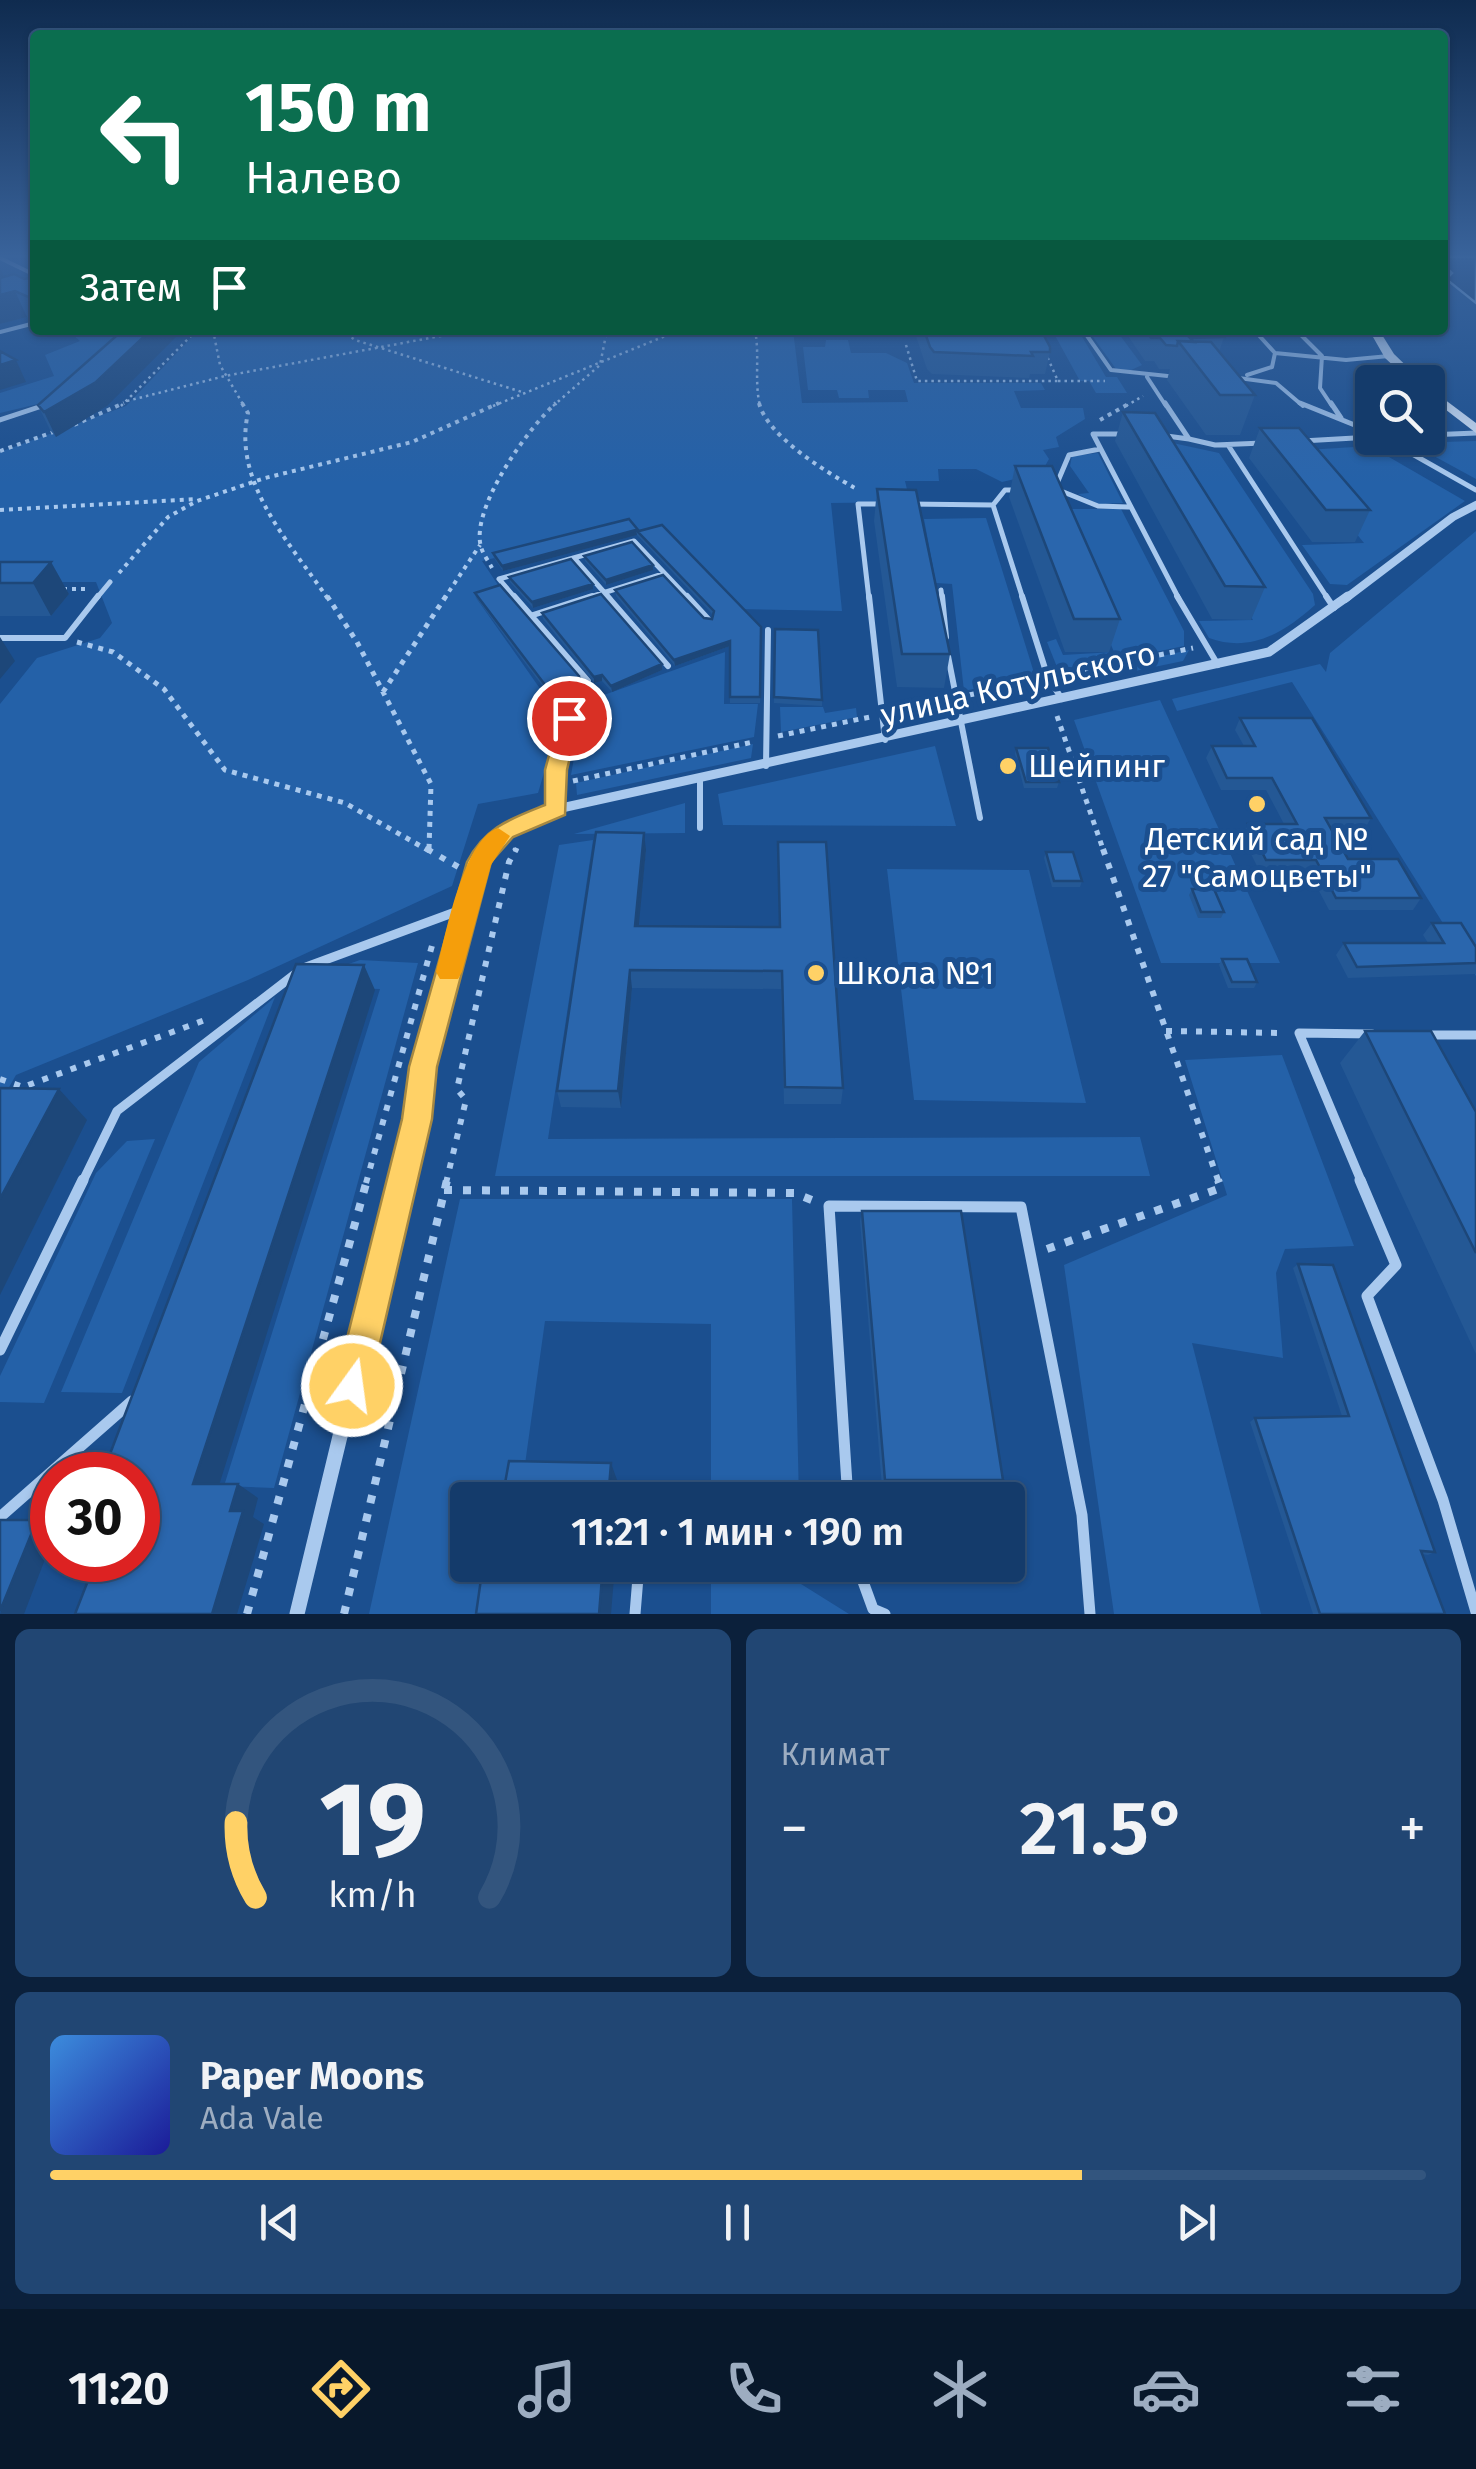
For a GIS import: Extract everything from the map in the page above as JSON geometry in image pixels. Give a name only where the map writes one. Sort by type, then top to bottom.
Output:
[{"type":"main road","points":[[1377,335],[1398,365]]},
{"type":"main road","points":[[1445,405],[1476,431]]},
{"type":"street","name":"улица Котульского","points":[[297,1614],[417,1119],[423,1067],[466,908],[488,845],[530,819],[557,810],[1269,652],[1334,608],[1453,516],[1476,505]]},
{"type":"lane","points":[[1086,335],[1111,370],[1136,376],[1182,377]]},
{"type":"lane","points":[[1259,335],[1275,353],[1357,360],[1389,356]]},
{"type":"lane","points":[[1301,335],[1322,356],[1320,388],[1342,420]]},
{"type":"lane","points":[[1217,378],[1243,376],[1272,367],[1275,353]]},
{"type":"lane","points":[[1243,376],[1276,383],[1307,408],[1355,426]]},
{"type":"lane","points":[[1147,377],[1190,440]]},
{"type":"lane","points":[[0,420],[54,402]]},
{"type":"lane","points":[[1445,434],[1476,431]]},
{"type":"lane","points":[[1129,434],[1092,434],[1128,507],[1218,665]]},
{"type":"lane","points":[[1147,434],[1228,445],[1264,443]]},
{"type":"lane","points":[[1300,441],[1355,436]]},
{"type":"lane","points":[[1228,445],[1334,608]]},
{"type":"lane","points":[[1055,488],[1069,454],[1100,450]]},
{"type":"lane","points":[[1414,455],[1476,490]]},
{"type":"lane","points":[[1038,489],[1055,488],[1098,506],[1128,507]]},
{"type":"lane","points":[[994,505],[1004,490],[1021,490]]},
{"type":"lane","points":[[885,740],[858,504],[888,504]]},
{"type":"lane","points":[[905,504],[994,505]]},
{"type":"lane","points":[[994,505],[1057,700]]},
{"type":"lane","points":[[557,810],[556,770],[562,741],[576,695],[588,681],[498,580],[634,540],[708,619]]},
{"type":"lane","points":[[574,558],[668,666]]},
{"type":"lane","points":[[530,616],[663,574]]},
{"type":"lane","points":[[0,638],[65,638],[108,586]]},
{"type":"lane","points":[[941,590],[958,723],[980,818]]},
{"type":"lane","points":[[766,766],[768,630]]},
{"type":"lane","points":[[700,780],[700,828]]},
{"type":"lane","points":[[0,1350],[117,1111],[304,967],[466,908]]},
{"type":"lane","points":[[297,986],[304,967]]},
{"type":"lane","points":[[1394,1034],[1298,1034],[1396,1264],[1367,1296],[1443,1500],[1476,1612]]},
{"type":"lane","points":[[1422,1052],[1413,1035],[1476,1035]]},
{"type":"lane","points":[[847,1482],[829,1206],[1020,1207],[1082,1515],[1090,1614]]},
{"type":"lane","points":[[0,1517],[130,1406],[138,1388]]},
{"type":"lane","points":[[635,1614],[638,1582]]},
{"type":"lane","points":[[862,1582],[873,1610],[885,1614]]},
{"type":"path","points":[[127,400],[192,335]]},
{"type":"path","points":[[214,335],[225,376],[248,413],[242,439],[252,482],[357,642],[431,784],[429,849]]},
{"type":"path","points":[[351,335],[375,347],[523,392]]},
{"type":"path","points":[[0,450],[88,420],[127,400],[225,376],[444,335]]},
{"type":"path","points":[[498,580],[480,546],[480,528],[517,445],[530,426],[600,366],[606,335]]},
{"type":"path","points":[[52,589],[108,586],[168,517],[202,499],[252,482],[412,442],[523,392],[600,366],[669,335]]},
{"type":"path","points":[[756,335],[762,360],[756,391],[762,416],[819,469],[851,488],[869,491],[870,504]]},
{"type":"path","points":[[903,335],[917,381],[1126,382],[1136,376]]},
{"type":"path","points":[[1041,343],[1058,381]]},
{"type":"path","points":[[909,355],[923,355]]},
{"type":"path","points":[[1032,355],[1046,355]]},
{"type":"path","points":[[986,370],[991,381]]},
{"type":"path","points":[[1092,434],[1094,423],[1156,389]]},
{"type":"path","points":[[0,510],[202,499]]},
{"type":"path","points":[[382,692],[480,546]]},
{"type":"path","points":[[65,638],[113,652],[164,689],[224,770],[345,802],[463,870]]},
{"type":"path","points":[[1030,1255],[1220,1188],[1057,700]]},
{"type":"path","points":[[344,1614],[466,1100],[457,1089],[509,862],[527,839]]},
{"type":"path","points":[[460,884],[465,858]]},
{"type":"path","points":[[247,1614],[439,920]]},
{"type":"path","points":[[0,1078],[23,1087],[219,1014]]},
{"type":"path","points":[[1166,1031],[1298,1034]]},
{"type":"path","points":[[444,1190],[794,1193],[829,1206]]},
{"type":"shaded area","points":[[73,335],[129,335],[42,403],[0,413],[0,393],[54,376],[45,355],[80,341]]},
{"type":"shaded area","points":[[794,335],[802,403],[908,402],[905,390],[868,390],[869,398],[839,398],[837,390],[808,390],[803,347],[825,347],[826,340],[848,340],[851,353],[886,353],[907,363],[914,383],[1041,383],[1045,390],[1014,391],[1021,408],[1083,408],[1085,419],[1056,437],[1059,447],[1043,450],[1049,459],[1041,473],[1002,482],[976,469],[938,469],[939,481],[905,481],[910,502],[831,503],[842,611],[738,609],[629,525],[482,561],[502,591],[477,599],[548,700],[567,695],[538,793],[478,804],[452,886],[248,980],[16,1075],[0,1103],[0,704],[37,658],[100,638],[112,623],[96,582],[0,582],[0,452],[126,406],[192,337]]},
{"type":"shaded area","points":[[1055,335],[1081,335],[1106,377],[1117,377],[1127,393],[1096,393],[1089,381],[1080,381]]},
{"type":"shaded area","points":[[1092,335],[1120,335],[1142,365],[1129,371],[1116,369]]},
{"type":"shaded area","points":[[1145,437],[1219,453],[1313,594],[1315,605],[1266,638],[1238,643],[1209,638],[1199,621],[1253,620]]},
{"type":"shaded area","points":[[1476,441],[1476,479],[1432,455],[1445,455],[1445,442]]},
{"type":"shaded area","points":[[1355,447],[1355,455],[1386,455],[1465,501],[1347,585],[1330,584],[1302,545],[1364,543],[1290,451]]},
{"type":"shaded area","points":[[1098,453],[1123,503],[1098,504],[1078,494],[1089,493],[1070,466],[1072,456]]},
{"type":"shaded area","points":[[1052,500],[1067,509],[1121,509],[1184,631],[1184,646],[1059,672],[1047,642],[1056,639],[1063,655],[1114,652]]},
{"type":"shaded area","points":[[986,518],[1035,676],[964,691],[952,584],[936,583],[924,519]]},
{"type":"shaded area","points":[[1476,531],[1476,976],[1292,682],[1177,711],[1172,699],[1320,664],[1326,672],[1330,653]]},
{"type":"shaded area","points":[[1189,650],[1183,661],[1087,681],[1062,678]]},
{"type":"shaded area","points":[[725,652],[724,704],[758,704],[754,737],[571,775],[584,702]]},
{"type":"shaded area","points":[[1160,700],[1280,963],[1161,963],[1074,720]]},
{"type":"shaded area","points":[[780,707],[823,707],[825,713],[856,708],[857,717],[781,732]]},
{"type":"shaded area","points":[[753,744],[751,758],[577,795],[576,783]]},
{"type":"shaded area","points":[[935,746],[956,826],[723,825],[718,794]]},
{"type":"shaded area","points":[[685,803],[685,833],[574,834]]},
{"type":"shaded area","points":[[593,840],[548,1139],[1140,1137],[1150,1176],[495,1176],[559,845]]},
{"type":"shaded area","points":[[887,869],[1029,870],[1086,1103],[914,1100]]},
{"type":"shaded area","points":[[360,960],[418,963],[274,1488],[224,1486],[380,989],[314,987],[320,974]]},
{"type":"shaded area","points":[[275,997],[122,1393],[61,1392],[199,1062]]},
{"type":"shaded area","points":[[1282,1055],[1354,1246],[1285,1249],[1276,1273],[1283,1358],[1192,1343],[1261,1614],[1114,1614],[1064,1265],[1227,1195],[1185,1060]]},
{"type":"shaded area","points":[[155,1139],[44,1403],[0,1402],[0,1376],[96,1173],[127,1141]]},
{"type":"shaded area","points":[[460,1199],[792,1199],[799,1482],[711,1482],[711,1324],[545,1321],[523,1482],[450,1482],[450,1582],[501,1582],[496,1614],[369,1614]]},
{"type":"shaded area","points":[[711,1582],[801,1582],[849,1614],[711,1614]]},
{"type":"building","points":[[117,335],[146,335],[96,382],[44,412],[38,405]]},
{"type":"building","points":[[926,335],[1044,335],[1050,352],[1031,352],[1033,356],[934,352]]},
{"type":"building","points":[[1149,335],[1224,337],[1190,338],[1194,342],[1178,341],[1177,346]]},
{"type":"building","points":[[1178,341],[1211,342],[1255,395],[1220,395]]},
{"type":"building","points":[[0,351],[16,360],[0,365]]},
{"type":"building","points":[[1123,412],[1155,413],[1265,587],[1225,586]]},
{"type":"building","points":[[1260,428],[1299,428],[1370,510],[1326,510]]},
{"type":"building","points":[[1015,466],[1052,466],[1120,619],[1074,619]]},
{"type":"building","points":[[877,489],[916,490],[950,654],[902,654]]},
{"type":"building","points":[[629,519],[639,531],[662,525],[761,627],[760,697],[730,697],[730,641],[674,660],[615,590],[663,575],[704,618],[712,619],[714,611],[636,530],[502,566],[493,553]]},
{"type":"building","points":[[632,542],[653,565],[606,580],[584,556]]},
{"type":"building","points":[[571,559],[593,584],[532,602],[509,577]]},
{"type":"building","points":[[0,562],[51,562],[33,583],[0,583]]},
{"type":"building","points":[[500,585],[579,676],[574,683],[549,690],[475,593]]},
{"type":"building","points":[[601,594],[662,664],[611,686],[602,675],[594,677],[542,613]]},
{"type":"building","points":[[775,629],[818,630],[822,700],[774,697]]},
{"type":"building","points":[[1240,718],[1312,718],[1371,818],[1325,818],[1348,859],[1398,859],[1421,898],[1336,898],[1316,860],[1266,860],[1248,824],[1297,824],[1272,778],[1227,778],[1212,746],[1255,746]]},
{"type":"building","points":[[1016,748],[1048,748],[1059,782],[1026,782]]},
{"type":"building","points":[[596,832],[644,833],[635,926],[780,927],[778,842],[826,842],[843,1088],[785,1087],[782,971],[630,970],[618,1091],[557,1091]]},
{"type":"building","points":[[1046,852],[1073,852],[1082,881],[1054,881]]},
{"type":"building","points":[[1192,889],[1214,889],[1224,912],[1201,912]]},
{"type":"building","points":[[1432,923],[1461,923],[1476,947],[1476,963],[1357,967],[1344,943],[1444,943]]},
{"type":"building","points":[[1222,959],[1247,959],[1257,982],[1232,982]]},
{"type":"building","points":[[296,964],[364,965],[193,1484],[238,1484],[230,1511],[243,1511],[212,1614],[75,1614],[87,1582],[160,1582],[160,1452],[111,1452]]},
{"type":"building","points":[[1365,1031],[1431,1031],[1476,1112],[1476,1253]]},
{"type":"building","points":[[0,1088],[59,1089],[0,1199]]},
{"type":"building","points":[[862,1211],[961,1211],[1003,1480],[885,1480]]},
{"type":"building","points":[[1298,1264],[1333,1265],[1435,1552],[1421,1551],[1445,1614],[1320,1614],[1255,1418],[1349,1416]]},
{"type":"building","points":[[509,1461],[611,1463],[609,1482],[505,1482]]},
{"type":"building","points":[[0,1520],[30,1520],[30,1537],[0,1611]]},
{"type":"building","points":[[481,1582],[602,1582],[599,1614],[476,1614]]},
{"type":"slow traffic","points":[[449,972],[479,862],[498,836]]},
{"type":"place","name":"Шейпинг","points":[[1008,766]]},
{"type":"place","name":"Детский сад № 27 \"Самоцветы\"","points":[[1257,804]]},
{"type":"place","name":"Школа №1","points":[[816,973]]},
{"type":"route","points":[[352,1386],[417,1119],[423,1067],[479,862],[488,845],[504,831],[557,810],[556,770],[569,718]]}]
